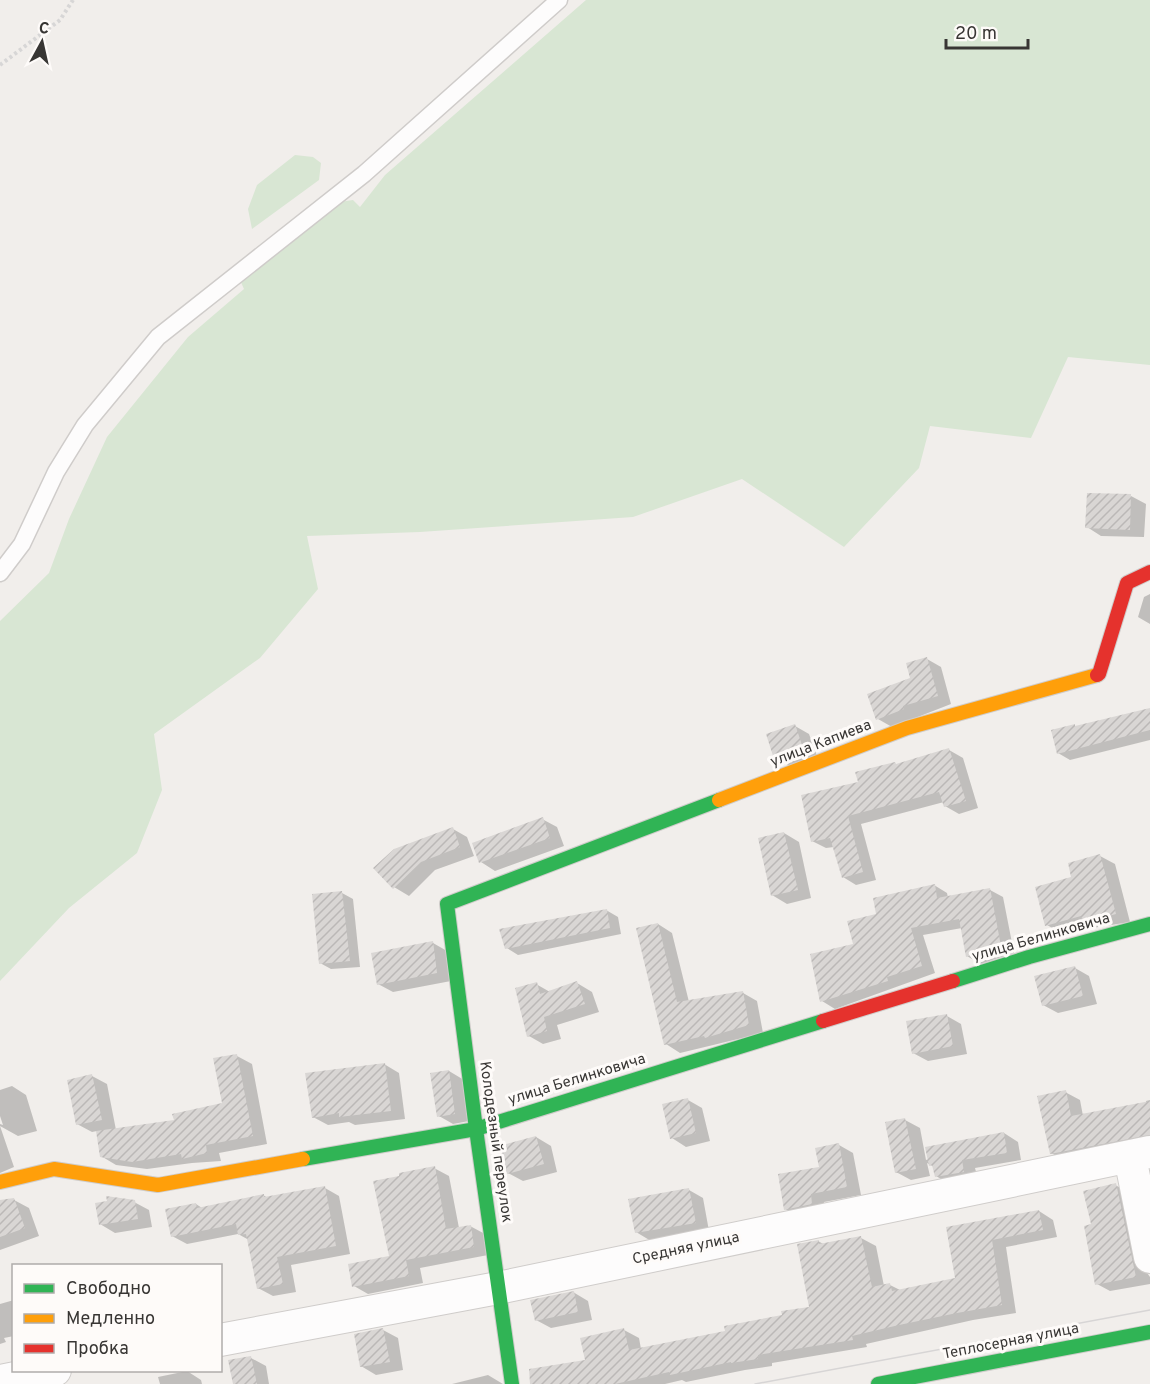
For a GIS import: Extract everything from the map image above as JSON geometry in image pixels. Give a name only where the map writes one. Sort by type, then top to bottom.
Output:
[{"type":"street","name":"улица Капиева","points":[[447,904],[907,728],[1099,674],[1127,583],[1150,572]]},
{"type":"street","name":"Колодезный переулок","points":[[447,904],[512,1384]]},
{"type":"street","name":"улица Белинковича","points":[[0,1182],[54,1169],[158,1185],[476,1129],[1029,957],[1150,924]]},
{"type":"street","name":"Средняя улица","points":[[222,1340],[498,1288],[1140,1155]]},
{"type":"street","points":[[1140,1155],[1150,1257]]},
{"type":"street","name":"Теплосерная улица","points":[[878,1384],[1150,1332]]},
{"type":"street","points":[[0,1381],[50,1372]]},
{"type":"lane","points":[[0,573],[22,544],[56,472],[86,425],[158,337],[364,174],[559,0]]},
{"type":"path","points":[[0,65],[60,20],[73,0]]},
{"type":"green space","points":[[586,0],[1150,0],[1150,365],[1068,357],[1031,438],[930,426],[919,468],[844,547],[742,479],[633,517],[420,532],[307,536],[318,589],[260,658],[154,734],[162,790],[137,853],[69,908],[0,981],[0,621],[49,573],[69,519],[107,437],[188,337],[244,289],[240,280],[333,203],[353,200],[360,207],[385,175]]},
{"type":"green space","points":[[295,155],[313,157],[321,163],[319,180],[252,229],[248,209],[257,185]]},
{"type":"building","points":[[1087,493],[1131,494],[1130,530],[1085,528]]},
{"type":"building","points":[[927,657],[938,696],[903,706],[904,709],[876,720],[867,694],[910,678],[906,663]]},
{"type":"building","points":[[1150,708],[1150,730],[1057,754],[1051,730]]},
{"type":"building","points":[[795,724],[803,748],[774,759],[766,734]]},
{"type":"building","points":[[949,748],[966,801],[944,807],[939,792],[848,816],[863,872],[842,878],[830,838],[811,842],[801,795],[858,782],[855,772],[895,762],[896,764]]},
{"type":"building","points":[[543,817],[550,838],[479,863],[472,843]]},
{"type":"building","points":[[453,827],[460,847],[421,862],[393,889],[373,868],[394,849]]},
{"type":"building","points":[[784,832],[798,890],[771,896],[758,838]]},
{"type":"building","points":[[1100,854],[1116,914],[1083,923],[1081,916],[1045,926],[1035,887],[1071,877],[1068,863]]},
{"type":"building","points":[[935,884],[937,898],[990,888],[1001,946],[966,957],[959,919],[911,928],[922,966],[887,977],[888,981],[820,1002],[810,954],[853,944],[847,921],[876,914],[873,898]]},
{"type":"building","points":[[342,891],[350,961],[319,964],[312,894]]},
{"type":"building","points":[[607,909],[610,928],[505,949],[499,929]]},
{"type":"building","points":[[658,923],[677,1002],[743,991],[749,1025],[705,1038],[704,1036],[664,1045],[636,928]]},
{"type":"building","points":[[433,941],[437,973],[377,985],[371,953]]},
{"type":"building","points":[[1075,966],[1083,996],[1042,1006],[1034,976]]},
{"type":"building","points":[[577,981],[585,1004],[544,1017],[547,1031],[527,1037],[515,988],[537,982],[540,994]]},
{"type":"building","points":[[947,1014],[953,1046],[912,1054],[906,1021]]},
{"type":"building","points":[[237,1054],[253,1136],[206,1145],[207,1153],[182,1159],[181,1154],[132,1162],[100,1157],[96,1131],[174,1120],[172,1114],[222,1103],[213,1058]]},
{"type":"building","points":[[385,1063],[391,1111],[339,1117],[339,1113],[312,1118],[305,1073]]},
{"type":"building","points":[[449,1070],[455,1114],[437,1117],[430,1073]]},
{"type":"building","points":[[92,1074],[102,1120],[76,1125],[67,1080]]},
{"type":"building","points":[[1066,1090],[1071,1116],[1150,1101],[1150,1135],[1050,1154],[1037,1096]]},
{"type":"building","points":[[688,1098],[696,1133],[670,1139],[662,1104]]},
{"type":"building","points":[[905,1118],[916,1169],[895,1173],[885,1122]]},
{"type":"building","points":[[1004,1132],[1007,1153],[962,1160],[964,1172],[935,1177],[932,1165],[929,1166],[925,1147]]},
{"type":"building","points":[[536,1136],[544,1164],[507,1174],[499,1146]]},
{"type":"building","points":[[839,1143],[847,1187],[811,1194],[812,1204],[784,1210],[778,1174],[819,1167],[815,1148]]},
{"type":"building","points":[[435,1166],[446,1229],[471,1225],[474,1247],[406,1260],[409,1276],[352,1287],[348,1264],[389,1256],[373,1181]]},
{"type":"building","points":[[1116,1183],[1136,1277],[1095,1285],[1084,1226],[1091,1224],[1083,1191]]},
{"type":"building","points":[[325,1186],[336,1246],[277,1257],[283,1284],[257,1289],[246,1234],[238,1235],[236,1224],[171,1237],[165,1209],[196,1203],[197,1208],[264,1194],[264,1197]]},
{"type":"building","points":[[689,1188],[696,1223],[635,1233],[628,1199]]},
{"type":"building","points":[[106,1196],[135,1200],[138,1219],[99,1225],[95,1203],[107,1201]]},
{"type":"building","points":[[14,1198],[25,1228],[0,1237],[0,1200]]},
{"type":"building","points":[[1039,1210],[1043,1230],[992,1240],[1002,1305],[852,1336],[853,1340],[758,1355],[758,1359],[731,1362],[670,1375],[669,1372],[615,1384],[530,1384],[529,1369],[585,1360],[580,1338],[624,1328],[629,1350],[725,1331],[724,1326],[782,1315],[781,1311],[809,1307],[797,1244],[819,1240],[819,1244],[861,1236],[872,1287],[890,1283],[892,1291],[955,1278],[946,1227]]},
{"type":"building","points":[[574,1291],[578,1312],[535,1321],[530,1300]]},
{"type":"building","points":[[383,1328],[390,1362],[360,1367],[354,1334]]},
{"type":"building","points":[[251,1356],[257,1384],[233,1384],[228,1360]]},
{"type":"tram line","points":[[755,1384],[1150,1310]]},
{"type":"traffic: fast","points":[[512,1384],[447,904],[719,800]]},
{"type":"traffic: fast","points":[[953,981],[1029,957],[1150,924]]},
{"type":"traffic: fast","points":[[303,1159],[476,1129],[823,1021]]},
{"type":"traffic: fast","points":[[878,1384],[1150,1332]]},
{"type":"traffic: slow","points":[[719,800],[907,728],[1097,675]]},
{"type":"traffic: slow","points":[[0,1182],[54,1169],[158,1185],[303,1159]]},
{"type":"traffic: jam","points":[[1097,675],[1127,583],[1150,572]]},
{"type":"traffic: jam","points":[[823,1021],[953,981]]}]
